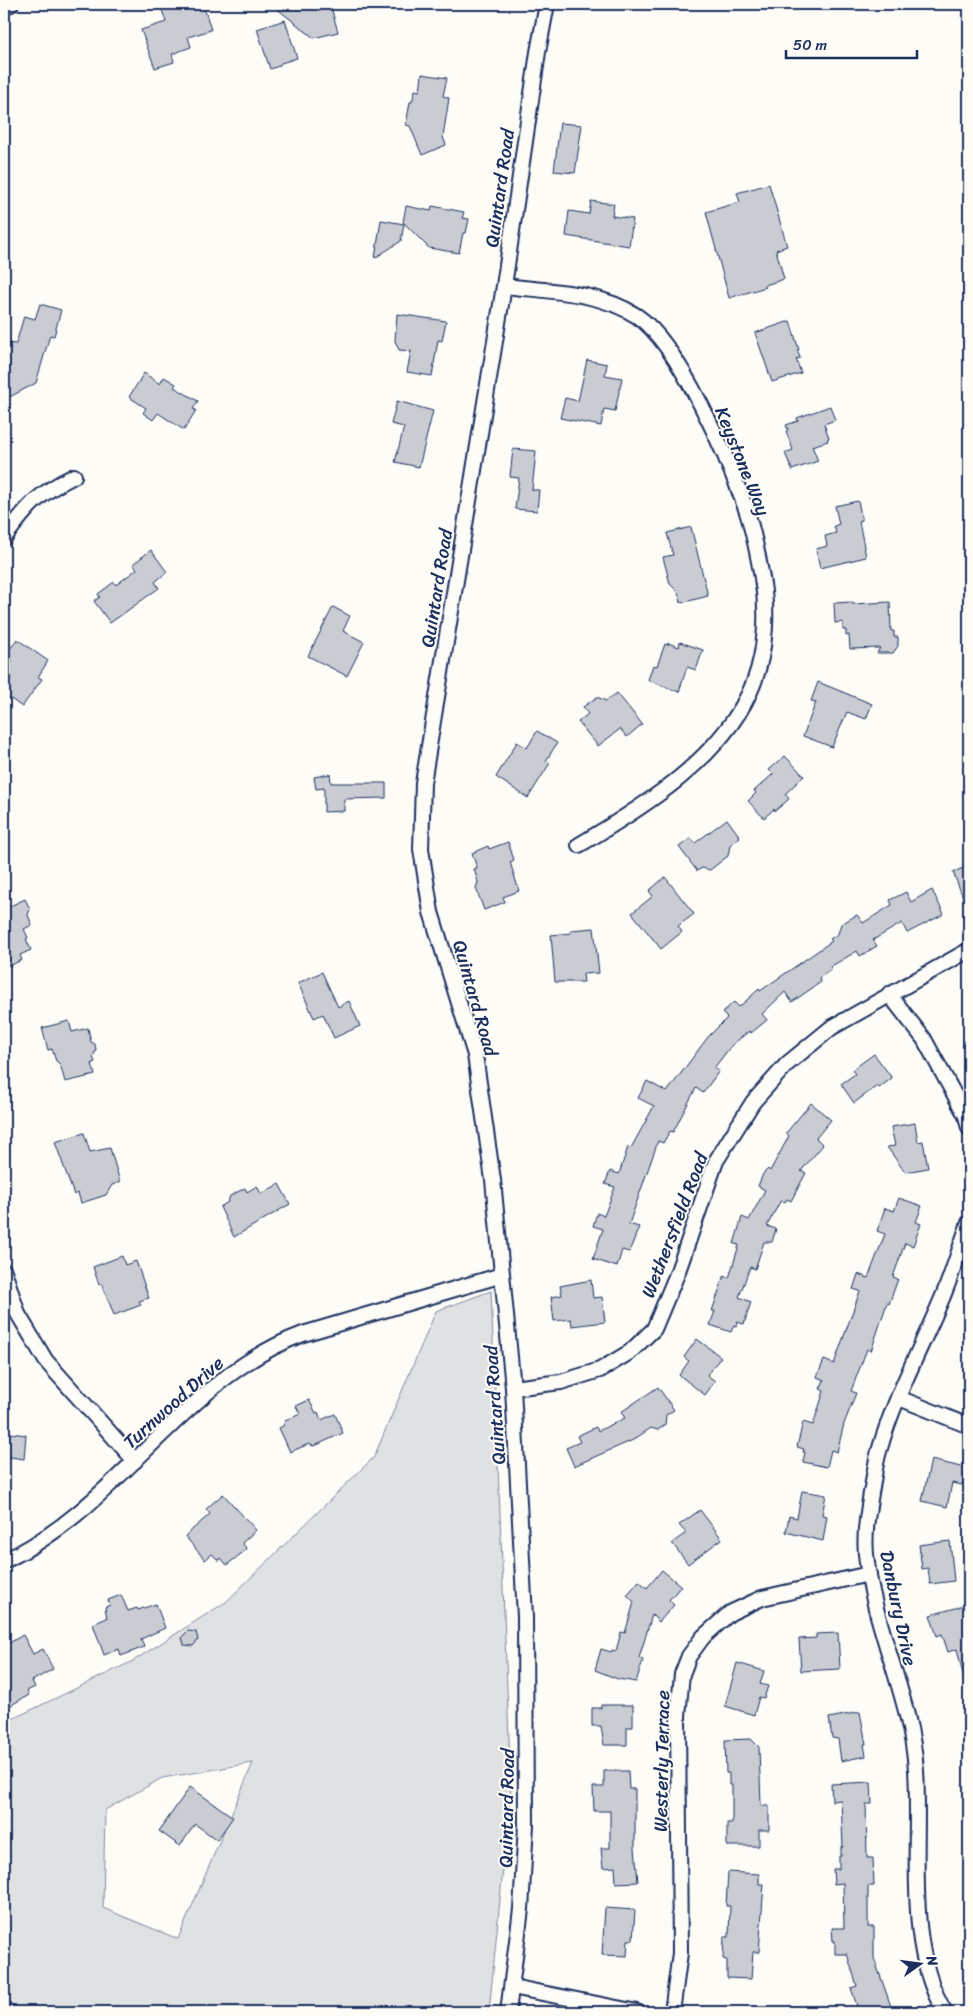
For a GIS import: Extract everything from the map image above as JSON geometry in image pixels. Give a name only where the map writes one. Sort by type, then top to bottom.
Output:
[{"type":"street","points":[[4,6],[11,4]]},
{"type":"street","name":"Quintard Road","points":[[508,2012],[521,1909],[526,1825],[525,1617],[513,1388],[494,1180],[476,1055],[431,912],[421,849],[423,783],[504,286],[538,52],[547,4]]},
{"type":"street","name":"Keystone Way","points":[[504,286],[578,295],[612,304],[637,316],[664,343],[696,396],[723,454],[746,510],[762,578],[765,607],[762,653],[754,683],[734,720],[708,752],[670,784],[618,822],[579,846]]},
{"type":"street","points":[[4,538],[29,505],[40,495],[74,476]]},
{"type":"street","name":"Wethersfield Road","points":[[513,1388],[561,1382],[600,1370],[630,1352],[654,1329],[678,1274],[716,1161],[753,1102],[786,1064],[831,1028],[969,950]]},
{"type":"street","points":[[889,994],[924,1039],[966,1116],[969,1128]]},
{"type":"street","name":"Danbury Drive","points":[[945,2012],[928,1976],[919,1928],[916,1769],[910,1727],[888,1653],[869,1574],[866,1552],[866,1520],[879,1449],[944,1294],[969,1223]]},
{"type":"street","points":[[4,1271],[18,1314],[46,1360],[135,1461]]},
{"type":"street","name":"Turnwood Drive","points":[[4,1560],[32,1546],[86,1508],[220,1380],[278,1343],[502,1275]]},
{"type":"street","points":[[899,1398],[969,1426]]},
{"type":"street","name":"Westerly Terrace","points":[[672,2012],[680,1954],[678,1716],[682,1674],[689,1656],[703,1637],[730,1613],[762,1598],[869,1574]]},
{"type":"street","points":[[512,1987],[637,2012]]},
{"type":"shaded area","points":[[491,1291],[511,1787],[489,2012],[4,2012],[4,1723],[133,1661],[226,1602],[374,1457],[436,1311]],"holes":[[[253,1763],[178,1939],[103,1908],[105,1810],[162,1778]]]},
{"type":"building","points":[[173,4],[189,4],[190,8],[203,4],[211,30],[188,37],[191,47],[172,54],[174,62],[155,68],[141,30],[166,22],[161,7]]},
{"type":"building","points":[[271,4],[330,4],[338,32],[314,38]]},
{"type":"building","points":[[285,20],[297,58],[270,69],[257,29]]},
{"type":"building","points":[[422,74],[447,78],[443,96],[449,98],[443,137],[446,145],[422,155],[410,126],[406,125],[410,102],[412,102],[415,90],[420,91]]},
{"type":"building","points":[[560,123],[582,125],[575,173],[554,171]]},
{"type":"building","points":[[769,184],[787,246],[776,250],[784,279],[765,285],[766,287],[729,298],[706,212],[740,202],[737,193]]},
{"type":"building","points":[[591,201],[614,204],[612,216],[633,219],[629,246],[566,236],[569,211],[589,214]]},
{"type":"building","points":[[406,206],[431,211],[432,206],[464,212],[462,218],[469,219],[466,233],[463,233],[459,253],[429,248],[403,222]]},
{"type":"building","points":[[381,220],[404,224],[401,241],[375,258]]},
{"type":"building","points":[[40,304],[61,310],[54,336],[50,335],[36,383],[4,400],[4,343],[16,344],[24,316],[35,319]]},
{"type":"building","points":[[397,314],[446,321],[442,341],[438,340],[432,376],[407,372],[411,351],[399,350],[395,341]]},
{"type":"building","points":[[790,321],[799,350],[797,350],[800,358],[796,359],[801,373],[772,382],[755,333]]},
{"type":"building","points":[[587,360],[607,364],[605,375],[622,378],[615,411],[604,409],[601,426],[560,418],[565,398],[578,401]]},
{"type":"building","points":[[144,373],[160,384],[164,377],[176,384],[174,387],[198,401],[193,409],[196,410],[184,430],[158,413],[153,420],[143,413],[146,408],[129,397]]},
{"type":"building","points":[[397,401],[433,411],[419,467],[395,462],[404,427],[391,424]]},
{"type":"building","points":[[830,406],[835,420],[824,424],[829,438],[827,439],[828,441],[812,446],[818,461],[792,470],[785,453],[793,450],[786,431],[788,430],[786,425],[798,421],[797,418]]},
{"type":"building","points":[[513,449],[536,451],[532,490],[539,490],[537,511],[515,509],[519,478],[510,477]]},
{"type":"building","points":[[858,501],[862,520],[859,521],[866,557],[820,568],[816,549],[827,546],[825,536],[836,533],[834,526],[839,524],[835,506]]},
{"type":"building","points":[[691,527],[708,596],[681,603],[678,592],[670,584],[663,557],[673,555],[667,533]]},
{"type":"building","points":[[151,550],[167,572],[155,582],[159,588],[110,623],[94,601],[100,597],[98,594],[114,582],[116,585],[137,569],[133,564]]},
{"type":"building","points":[[852,602],[852,604],[890,602],[891,631],[894,631],[894,637],[898,637],[898,646],[893,653],[877,653],[880,648],[850,649],[849,635],[846,636],[846,630],[843,630],[843,622],[835,623],[834,603]]},
{"type":"building","points":[[333,607],[350,616],[343,631],[364,642],[347,676],[308,656]]},
{"type":"building","points":[[17,639],[48,661],[38,677],[42,679],[22,707],[4,694],[4,672],[12,660],[6,655]]},
{"type":"building","points":[[680,642],[703,650],[696,670],[687,667],[679,692],[648,680],[653,665],[657,666],[665,644],[668,645],[668,643],[679,647]]},
{"type":"building","points":[[818,682],[872,704],[866,719],[847,712],[832,747],[803,736],[816,702],[811,701]]},
{"type":"building","points":[[617,693],[642,724],[627,737],[620,729],[598,746],[578,722],[588,714],[583,707],[597,697],[606,701]]},
{"type":"building","points":[[537,731],[557,743],[546,761],[550,763],[528,798],[496,777],[517,742],[527,748]]},
{"type":"building","points":[[785,756],[804,776],[785,794],[789,799],[764,818],[748,801],[756,793],[754,791],[773,774],[769,770]]},
{"type":"building","points":[[330,774],[331,783],[386,783],[386,798],[344,799],[344,811],[324,812],[324,788],[316,789],[314,777]]},
{"type":"building","points":[[727,819],[740,837],[730,845],[728,856],[710,870],[702,868],[697,871],[679,847],[691,838],[695,843]]},
{"type":"building","points":[[508,842],[514,860],[510,862],[519,891],[503,897],[505,902],[484,910],[476,888],[478,882],[474,869],[477,868],[472,853],[488,846],[489,849]]},
{"type":"building","points":[[969,866],[969,910],[968,910],[953,872]]},
{"type":"building","points":[[665,877],[694,914],[678,926],[682,932],[661,949],[632,913],[653,896],[649,891]]},
{"type":"building","points":[[932,890],[944,914],[907,933],[902,923],[873,940],[877,946],[860,956],[857,951],[830,967],[832,969],[819,978],[821,982],[792,1002],[785,992],[762,1014],[767,1020],[751,1033],[749,1031],[731,1046],[714,1068],[719,1071],[703,1093],[696,1088],[673,1132],[670,1131],[663,1143],[658,1141],[629,1224],[639,1227],[629,1252],[622,1250],[617,1267],[593,1259],[603,1229],[593,1226],[597,1213],[604,1216],[615,1187],[605,1184],[610,1171],[619,1174],[628,1147],[631,1148],[654,1106],[638,1098],[647,1081],[667,1092],[708,1037],[727,1018],[722,1013],[734,1002],[739,1007],[759,989],[760,991],[832,941],[830,939],[838,934],[841,924],[857,915],[863,923],[892,905],[890,900],[906,892],[911,902]]},
{"type":"building","points":[[25,899],[30,909],[28,915],[32,925],[24,929],[31,950],[20,955],[22,960],[9,966],[4,955],[4,909]]},
{"type":"building","points":[[594,928],[599,973],[583,974],[584,982],[555,982],[551,935],[571,933],[571,930]]},
{"type":"building","points":[[322,972],[338,1007],[349,1001],[360,1026],[334,1038],[323,1014],[314,1018],[298,983]]},
{"type":"building","points":[[69,1021],[72,1032],[88,1028],[91,1042],[95,1044],[96,1050],[93,1057],[95,1062],[92,1063],[95,1075],[65,1082],[60,1064],[56,1061],[52,1049],[48,1050],[42,1028]]},
{"type":"building","points":[[874,1054],[892,1078],[879,1088],[877,1086],[854,1103],[841,1084],[855,1074],[852,1070]]},
{"type":"building","points":[[811,1103],[831,1120],[816,1138],[823,1145],[801,1171],[806,1173],[791,1201],[787,1199],[785,1202],[781,1200],[767,1226],[776,1229],[772,1242],[764,1242],[755,1269],[750,1267],[739,1297],[751,1302],[744,1324],[737,1322],[731,1332],[710,1325],[715,1311],[712,1311],[724,1276],[729,1278],[739,1245],[734,1244],[742,1217],[749,1220],[765,1190],[758,1186],[763,1174],[768,1169],[770,1171],[789,1136],[786,1133]]},
{"type":"building","points":[[915,1123],[918,1142],[923,1141],[928,1168],[905,1172],[887,1147],[895,1146],[891,1127]]},
{"type":"building","points":[[84,1133],[90,1152],[110,1148],[120,1182],[112,1185],[106,1195],[81,1203],[78,1193],[74,1195],[55,1142]]},
{"type":"building","points":[[279,1184],[290,1204],[234,1237],[220,1207],[228,1202],[230,1196],[245,1188],[247,1192],[257,1186],[261,1194]]},
{"type":"building","points":[[899,1198],[922,1206],[916,1222],[921,1224],[913,1246],[905,1243],[893,1277],[898,1279],[889,1304],[887,1303],[871,1351],[867,1349],[851,1391],[856,1393],[844,1424],[837,1452],[831,1450],[827,1467],[803,1462],[804,1449],[797,1447],[803,1422],[813,1425],[824,1391],[820,1389],[824,1380],[817,1377],[824,1360],[834,1364],[860,1291],[853,1289],[858,1274],[868,1278],[885,1234],[877,1231],[885,1208],[894,1211]]},
{"type":"building","points":[[122,1256],[125,1265],[136,1261],[149,1298],[139,1301],[141,1305],[114,1315],[102,1284],[99,1285],[93,1267]]},
{"type":"building","points":[[591,1280],[593,1298],[602,1297],[605,1322],[572,1326],[571,1319],[554,1321],[551,1297],[562,1295],[560,1286]]},
{"type":"building","points":[[697,1339],[721,1357],[707,1375],[715,1381],[705,1395],[679,1375],[689,1361],[684,1357]]},
{"type":"building","points":[[658,1387],[674,1410],[666,1415],[665,1425],[658,1430],[651,1428],[633,1440],[574,1466],[566,1448],[580,1442],[577,1436],[596,1427],[598,1431],[625,1418],[621,1412]]},
{"type":"building","points":[[309,1400],[316,1413],[318,1412],[321,1420],[335,1414],[343,1433],[319,1444],[313,1446],[309,1444],[290,1452],[279,1428],[283,1426],[285,1421],[300,1414],[296,1406]]},
{"type":"building","points":[[4,1432],[26,1435],[24,1459],[4,1456]]},
{"type":"building","points":[[931,1460],[966,1468],[962,1485],[952,1483],[947,1507],[922,1501]]},
{"type":"building","points":[[802,1491],[826,1495],[822,1515],[827,1516],[823,1541],[786,1532],[789,1516],[797,1518]]},
{"type":"building","points":[[223,1494],[256,1530],[242,1543],[247,1549],[227,1565],[221,1558],[219,1561],[212,1554],[205,1560],[185,1536],[210,1514],[206,1509]]},
{"type":"building","points":[[700,1510],[722,1539],[688,1564],[672,1543],[686,1533],[679,1525]]},
{"type":"building","points":[[950,1541],[954,1581],[930,1584],[928,1568],[922,1569],[919,1545]]},
{"type":"building","points":[[662,1570],[681,1586],[669,1600],[674,1605],[659,1622],[652,1615],[639,1658],[643,1660],[636,1682],[618,1679],[595,1670],[601,1649],[611,1652],[612,1650],[616,1651],[621,1632],[625,1633],[634,1602],[627,1595],[639,1581],[647,1588]]},
{"type":"building","points":[[121,1595],[128,1611],[156,1604],[165,1628],[141,1639],[144,1647],[121,1656],[119,1649],[104,1655],[93,1624],[107,1618],[105,1607],[110,1605],[108,1600]]},
{"type":"building","points":[[967,1605],[969,1620],[965,1621],[969,1637],[969,1678],[964,1679],[957,1649],[948,1652],[942,1634],[937,1636],[930,1615]]},
{"type":"building","points":[[188,1631],[196,1632],[198,1640],[193,1646],[184,1645],[182,1637]]},
{"type":"building","points":[[838,1633],[840,1669],[801,1671],[799,1639],[816,1638],[816,1634]]},
{"type":"building","points":[[23,1635],[33,1654],[43,1649],[53,1669],[32,1681],[35,1687],[27,1691],[29,1695],[4,1709],[4,1646]]},
{"type":"building","points":[[737,1663],[764,1671],[760,1684],[768,1686],[764,1698],[759,1697],[754,1715],[725,1706]]},
{"type":"building","points":[[601,1705],[633,1705],[633,1727],[627,1727],[627,1745],[604,1745],[601,1726],[592,1726],[592,1708],[601,1708]]},
{"type":"building","points":[[860,1712],[866,1744],[864,1744],[866,1756],[841,1761],[838,1739],[832,1738],[829,1718]]},
{"type":"building","points":[[751,1739],[759,1747],[761,1806],[769,1806],[769,1830],[759,1830],[759,1846],[727,1846],[727,1823],[732,1823],[732,1785],[729,1785],[729,1773],[726,1773],[725,1740]]},
{"type":"building","points":[[604,1771],[628,1771],[629,1789],[635,1789],[635,1848],[638,1882],[616,1883],[615,1867],[603,1868],[601,1848],[610,1848],[610,1811],[594,1811],[593,1787],[604,1787]]},
{"type":"building","points":[[871,1782],[872,1804],[866,1804],[867,1858],[873,1858],[874,1886],[868,1886],[868,1927],[874,1927],[874,1958],[893,2012],[859,2012],[851,1988],[857,1986],[847,1954],[835,1954],[835,1941],[833,1941],[832,1928],[844,1928],[843,1883],[834,1884],[833,1869],[839,1869],[839,1856],[841,1856],[841,1847],[843,1847],[841,1800],[832,1801],[831,1784]]},
{"type":"building","points":[[190,1787],[233,1817],[217,1840],[195,1824],[180,1846],[159,1831]]},
{"type":"building","points":[[728,1872],[759,1874],[759,1884],[764,1884],[759,1952],[753,1952],[751,1979],[727,1978],[727,1960],[723,1959],[724,1937],[729,1937],[730,1906],[726,1906]]},
{"type":"building","points":[[605,1908],[635,1910],[633,1940],[628,1940],[627,1956],[602,1955]]}]
